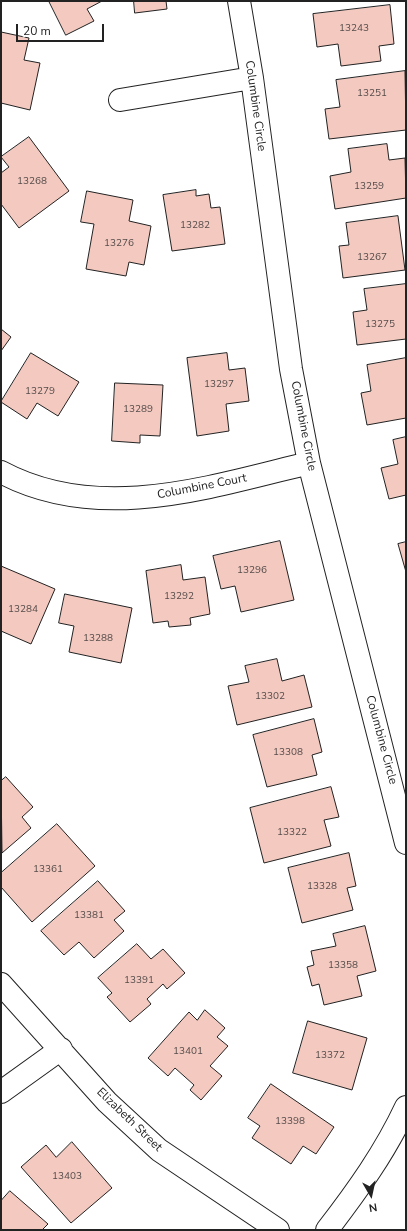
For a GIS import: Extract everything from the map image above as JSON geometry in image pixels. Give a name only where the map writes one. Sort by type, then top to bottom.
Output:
[{"type":"street","name":"Columbine Circle","points":[[239,1],[252,78],[291,369],[309,462],[406,843]]},
{"type":"street","points":[[120,100],[252,78]]},
{"type":"street","name":"Columbine Court","points":[[1,472],[38,488],[73,495],[106,499],[168,496],[309,462]]},
{"type":"street","name":"Elizabeth Street","points":[[1,984],[107,1102],[158,1150],[278,1230]]},
{"type":"street","points":[[1,1092],[60,1049]]},
{"type":"street","points":[[327,1230],[357,1192],[391,1139],[406,1107]]},
{"type":"building","points":[[49,1],[102,1],[87,9],[94,21],[66,35]]},
{"type":"building","points":[[134,1],[166,1],[167,9],[135,13]]},
{"type":"building","points":[[390,5],[394,44],[379,46],[381,61],[341,66],[338,44],[317,47],[313,14]]},
{"type":"building","points":[[1,32],[29,38],[24,60],[40,63],[30,110],[1,103]]},
{"type":"building","points":[[405,71],[406,130],[329,139],[325,109],[340,107],[336,80]]},
{"type":"building","points":[[29,137],[69,191],[19,228],[1,204],[1,173],[9,167],[1,157]]},
{"type":"building","points":[[387,144],[389,160],[405,158],[406,198],[335,209],[330,176],[351,172],[348,149]]},
{"type":"building","points":[[196,190],[196,196],[209,194],[211,208],[220,207],[225,244],[172,251],[163,195]]},
{"type":"building","points":[[87,191],[133,200],[129,221],[151,226],[144,265],[129,262],[126,276],[86,269],[94,224],[81,222]]},
{"type":"building","points":[[398,216],[405,270],[343,278],[339,246],[349,245],[346,223]]},
{"type":"building","points":[[406,284],[406,339],[357,345],[353,312],[367,310],[364,289]]},
{"type":"building","points":[[1,329],[11,337],[1,351]]},
{"type":"building","points":[[31,353],[79,382],[58,416],[37,403],[27,419],[1,402]]},
{"type":"building","points":[[227,353],[229,370],[245,368],[249,401],[226,404],[229,431],[197,436],[187,358]]},
{"type":"building","points":[[406,358],[406,418],[367,425],[361,393],[371,391],[367,365]]},
{"type":"building","points":[[115,383],[163,385],[160,436],[140,435],[140,443],[112,441]]},
{"type":"building","points":[[406,437],[406,495],[389,499],[381,468],[398,464],[393,440]]},
{"type":"building","points":[[280,541],[294,600],[241,612],[235,586],[221,589],[213,556]]},
{"type":"building","points":[[406,542],[406,572],[398,544]]},
{"type":"building","points":[[181,565],[183,580],[205,577],[210,614],[190,618],[191,625],[169,627],[168,621],[153,623],[146,571]]},
{"type":"building","points":[[1,566],[55,589],[31,644],[1,631]]},
{"type":"building","points":[[65,594],[132,608],[121,663],[69,652],[74,626],[59,623]]},
{"type":"building","points":[[277,659],[282,681],[304,675],[312,707],[237,725],[228,686],[249,682],[245,666]]},
{"type":"building","points":[[314,719],[322,752],[312,755],[317,775],[267,787],[253,735]]},
{"type":"building","points":[[6,777],[33,807],[22,817],[31,828],[2,853],[1,781]]},
{"type":"building","points":[[331,787],[339,817],[324,820],[331,846],[264,863],[250,808]]},
{"type":"building","points":[[57,824],[95,866],[32,922],[1,887],[1,873]]},
{"type":"building","points":[[349,853],[356,886],[347,888],[353,910],[302,923],[288,868]]},
{"type":"building","points":[[98,881],[125,911],[114,920],[124,931],[94,958],[79,942],[64,955],[41,931]]},
{"type":"building","points":[[365,926],[376,971],[357,976],[362,996],[324,1005],[319,984],[312,986],[307,967],[314,965],[311,951],[336,946],[333,934]]},
{"type":"building","points":[[137,944],[151,959],[163,949],[185,973],[167,989],[163,984],[147,999],[151,1004],[130,1022],[107,997],[112,993],[98,978]]},
{"type":"building","points":[[205,1010],[225,1028],[217,1037],[228,1046],[210,1066],[222,1076],[201,1100],[190,1090],[194,1085],[175,1068],[168,1076],[148,1058],[189,1012],[197,1020]]},
{"type":"building","points":[[308,1021],[367,1038],[352,1090],[293,1073]]},
{"type":"building","points":[[271,1084],[334,1127],[316,1154],[303,1146],[291,1164],[252,1138],[260,1126],[248,1118]]},
{"type":"building","points":[[72,1142],[112,1188],[71,1223],[21,1167],[46,1145],[56,1157]]},
{"type":"building","points":[[10,1191],[48,1224],[42,1230],[1,1230],[1,1201]]}]
